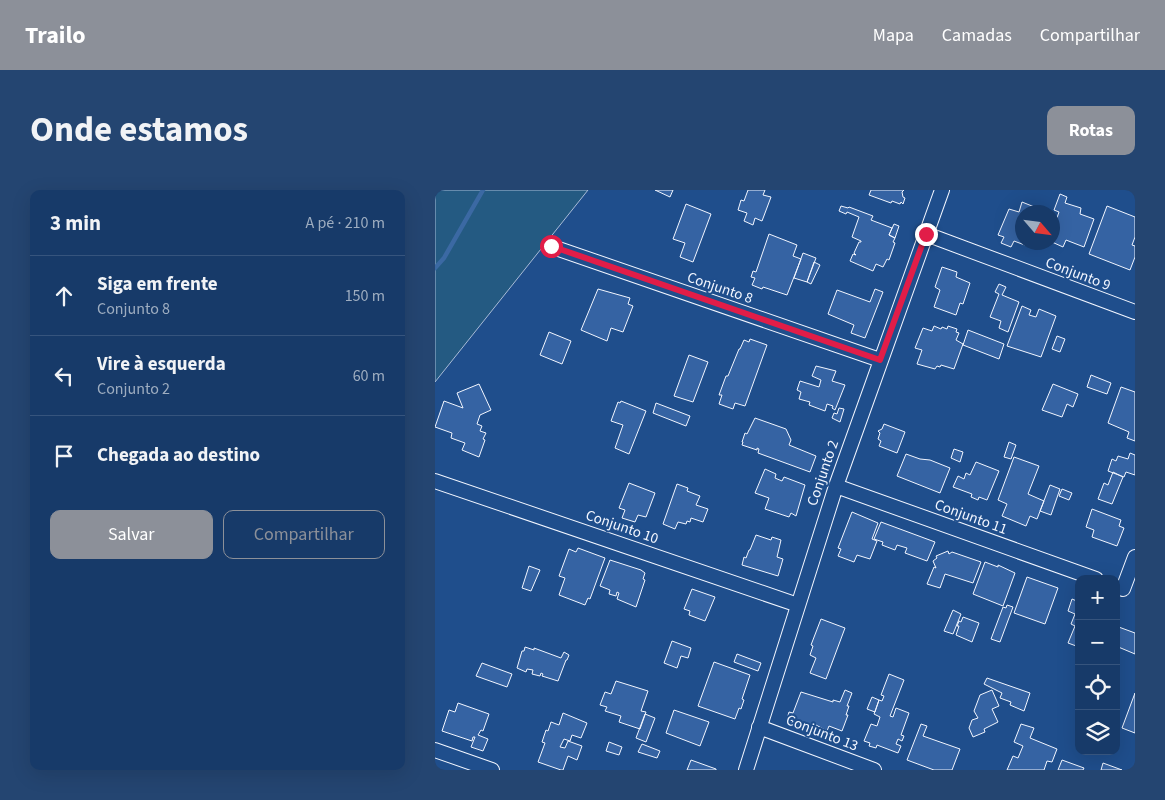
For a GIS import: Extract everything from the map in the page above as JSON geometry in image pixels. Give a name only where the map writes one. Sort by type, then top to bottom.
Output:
[{"type":"street","name":"Conjunto 2","points":[[746,770],[835,486],[942,190]]},
{"type":"street","name":"Conjunto 9","points":[[926,234],[1135,312]]},
{"type":"street","name":"Conjunto 8","points":[[551,246],[880,360]]},
{"type":"street","name":"Conjunto 10","points":[[435,481],[798,605]]},
{"type":"street","name":"Conjunto 11","points":[[835,486],[1085,575]]},
{"type":"street","points":[[1125,589],[1135,557]]},
{"type":"street","name":"Conjunto 13","points":[[759,727],[874,770]]},
{"type":"street","points":[[435,750],[492,770]]},
{"type":"shaded area","points":[[435,190],[588,190],[435,382]]},
{"type":"building","points":[[655,190],[673,190],[670,197]]},
{"type":"building","points":[[748,190],[765,190],[763,195],[771,197],[762,221],[755,218],[753,225],[744,221],[747,213],[738,210],[741,200],[744,201]]},
{"type":"building","points":[[871,190],[904,190],[902,192],[905,198],[903,204],[892,201],[891,203],[869,195]]},
{"type":"building","points":[[1060,194],[1067,197],[1065,203],[1081,208],[1080,214],[1094,219],[1084,247],[1066,240],[1063,247],[1060,246],[1060,205],[1056,205]]},
{"type":"building","points":[[686,204],[711,214],[693,262],[680,257],[685,243],[673,239]]},
{"type":"building","points":[[841,206],[873,216],[871,220],[892,228],[889,235],[895,238],[893,242],[895,243],[889,260],[887,259],[883,267],[876,264],[873,271],[850,261],[853,254],[856,255],[854,253],[859,242],[861,242],[852,237],[859,217],[839,211]]},
{"type":"building","points":[[1107,206],[1135,217],[1135,237],[1132,245],[1135,246],[1135,257],[1130,270],[1089,254]]},
{"type":"building","points":[[1009,209],[1015,211],[1015,241],[1011,247],[1001,243],[1004,237],[998,235]]},
{"type":"building","points":[[894,224],[899,226],[895,238],[889,235]]},
{"type":"building","points":[[769,234],[797,245],[793,256],[801,259],[787,295],[752,285],[755,278],[751,277],[753,271],[756,272]]},
{"type":"building","points":[[803,253],[816,258],[807,282],[794,278]]},
{"type":"building","points":[[814,262],[820,265],[811,284],[807,282]]},
{"type":"building","points":[[942,267],[957,272],[956,277],[970,283],[963,304],[960,303],[956,315],[934,307],[940,290],[935,287]]},
{"type":"building","points":[[999,284],[1006,287],[1002,295],[1019,302],[1008,332],[999,328],[1001,321],[990,317],[999,294],[995,292]]},
{"type":"building","points":[[598,289],[630,298],[628,304],[633,306],[623,332],[611,328],[607,341],[581,330]]},
{"type":"building","points":[[875,289],[883,292],[865,338],[851,333],[854,325],[828,314],[837,290],[870,302]]},
{"type":"building","points":[[1022,306],[1031,310],[1029,315],[1036,317],[1039,309],[1056,316],[1041,357],[1007,346]]},
{"type":"building","points":[[934,326],[947,329],[948,326],[957,329],[956,332],[959,333],[956,340],[963,344],[954,369],[941,365],[935,369],[917,364],[922,350],[915,348],[923,328],[932,331]]},
{"type":"building","points":[[968,330],[1004,344],[999,359],[963,345]]},
{"type":"building","points":[[549,332],[571,341],[562,364],[540,355]]},
{"type":"building","points":[[1057,336],[1065,339],[1060,352],[1052,349]]},
{"type":"building","points":[[750,339],[767,345],[745,406],[735,403],[733,409],[719,404],[722,395],[719,395],[739,349],[744,340],[749,342]]},
{"type":"building","points":[[689,355],[708,362],[693,402],[674,396]]},
{"type":"building","points":[[816,366],[836,371],[832,381],[845,385],[835,410],[832,408],[833,406],[827,404],[825,411],[809,405],[810,402],[799,399],[801,392],[797,390],[800,381],[819,387],[821,380],[812,376]]},
{"type":"building","points":[[1091,375],[1111,383],[1107,394],[1087,387]]},
{"type":"building","points":[[479,384],[491,410],[480,415],[477,424],[482,426],[480,431],[486,433],[479,457],[462,450],[465,443],[451,438],[452,433],[435,427],[444,401],[463,408],[457,393]]},
{"type":"building","points":[[1053,384],[1078,394],[1073,407],[1067,404],[1062,417],[1042,410]]},
{"type":"building","points":[[1121,387],[1135,392],[1135,441],[1127,438],[1129,432],[1108,423]]},
{"type":"building","points":[[621,401],[646,411],[629,454],[615,448],[623,425],[611,421],[618,402],[620,403]]},
{"type":"building","points":[[656,403],[690,416],[686,426],[653,413]]},
{"type":"building","points":[[839,408],[844,409],[840,422],[832,418],[834,413],[837,414]]},
{"type":"building","points":[[755,418],[786,429],[791,440],[789,445],[816,456],[810,472],[758,453],[759,449],[757,448],[757,450],[742,445],[745,433],[747,434]]},
{"type":"building","points":[[884,424],[905,432],[897,453],[879,446],[881,441],[878,439],[880,433],[878,431],[882,429]]},
{"type":"building","points":[[1009,442],[1016,445],[1011,459],[1004,457]]},
{"type":"building","points":[[954,449],[963,452],[960,462],[951,458]]},
{"type":"building","points":[[1130,453],[1135,455],[1135,475],[1126,472],[1124,477],[1108,471],[1112,459],[1116,461],[1118,456],[1128,459]]},
{"type":"building","points":[[906,454],[930,460],[950,468],[940,493],[897,476]]},
{"type":"building","points":[[1014,457],[1039,466],[1028,494],[1044,501],[1037,519],[1030,516],[1026,526],[1002,516],[1007,504],[998,500]]},
{"type":"building","points":[[976,462],[999,471],[987,500],[979,497],[978,500],[971,497],[972,494],[953,487],[958,476],[964,479],[966,473],[970,475]]},
{"type":"building","points":[[765,469],[776,474],[775,478],[782,481],[784,477],[805,485],[796,516],[791,513],[789,517],[765,509],[769,498],[755,493]]},
{"type":"building","points":[[1113,472],[1123,477],[1112,504],[1098,499],[1104,483],[1108,485]]},
{"type":"building","points":[[629,483],[655,493],[646,517],[638,515],[635,522],[622,518],[625,510],[619,508]]},
{"type":"building","points":[[677,484],[688,488],[687,491],[700,496],[696,505],[708,509],[703,522],[691,518],[690,522],[687,521],[686,524],[678,522],[675,529],[663,524]]},
{"type":"building","points":[[1050,485],[1060,489],[1051,515],[1040,511]]},
{"type":"building","points":[[1062,489],[1072,493],[1069,500],[1059,496]]},
{"type":"building","points":[[1092,509],[1121,520],[1119,526],[1124,528],[1117,546],[1092,537],[1094,530],[1086,527]]},
{"type":"building","points":[[852,512],[878,523],[872,539],[877,541],[870,559],[857,555],[854,562],[838,556],[841,549],[838,548]]},
{"type":"building","points":[[881,522],[935,542],[927,561],[905,553],[907,548],[897,545],[895,550],[882,545],[883,542],[874,539]]},
{"type":"building","points":[[756,535],[771,540],[772,537],[781,540],[777,557],[783,559],[778,576],[742,565],[744,557],[746,558]]},
{"type":"building","points":[[578,548],[605,558],[590,599],[588,598],[585,605],[559,595],[565,578],[559,576],[569,549],[576,552]]},
{"type":"building","points":[[948,551],[949,554],[952,552],[981,562],[973,583],[945,574],[940,588],[927,584],[934,567],[936,568],[933,561],[937,558],[936,556]]},
{"type":"building","points":[[610,560],[645,573],[643,579],[645,580],[636,607],[617,599],[619,593],[617,592],[616,596],[609,594],[610,590],[600,586]]},
{"type":"building","points":[[985,562],[998,567],[998,565],[1015,573],[1003,606],[973,594]]},
{"type":"building","points":[[529,566],[540,570],[531,591],[522,588]]},
{"type":"building","points":[[1027,577],[1058,588],[1045,624],[1014,613]]},
{"type":"building","points":[[692,589],[715,597],[705,621],[689,615],[690,611],[684,609]]},
{"type":"building","points":[[1072,599],[1075,600],[1075,614],[1068,611]]},
{"type":"building","points":[[1007,605],[1013,607],[1000,642],[991,639],[1003,607],[1006,608]]},
{"type":"building","points":[[953,610],[961,614],[953,634],[944,631]]},
{"type":"building","points":[[1075,614],[1075,626],[1071,624]]},
{"type":"building","points":[[963,617],[979,623],[972,642],[956,635],[959,626],[957,626]]},
{"type":"building","points":[[821,619],[845,628],[826,679],[810,673],[816,658],[810,655],[813,646],[811,645]]},
{"type":"building","points":[[1075,626],[1075,646],[1068,643]]},
{"type":"building","points":[[1120,627],[1135,633],[1135,654],[1120,648]]},
{"type":"building","points":[[672,641],[691,648],[688,658],[681,656],[677,668],[664,663]]},
{"type":"building","points":[[525,647],[534,650],[534,648],[561,658],[564,652],[569,655],[558,681],[542,676],[543,674],[541,673],[540,676],[532,674],[533,670],[527,669],[526,672],[517,668]]},
{"type":"building","points":[[737,654],[761,663],[758,671],[734,662]]},
{"type":"building","points":[[714,662],[750,675],[742,699],[744,700],[741,709],[739,708],[735,719],[698,706]]},
{"type":"building","points":[[482,663],[512,674],[507,687],[476,676]]},
{"type":"building","points":[[889,674],[904,680],[890,716],[893,717],[896,708],[909,713],[901,735],[904,736],[902,741],[898,739],[896,744],[901,746],[898,753],[877,745],[876,748],[869,746],[870,743],[864,741],[871,724],[877,726],[880,717],[874,714],[879,700],[882,701],[884,696],[881,695]]},
{"type":"building","points":[[987,678],[1030,693],[1024,711],[1010,705],[1011,702],[1000,698],[1002,693],[984,684]]},
{"type":"building","points":[[616,681],[648,691],[641,711],[646,712],[640,729],[619,722],[621,716],[605,711],[607,707],[600,705],[605,692],[611,694]]},
{"type":"building","points":[[845,690],[852,693],[847,706],[849,706],[846,715],[848,715],[842,731],[829,726],[827,731],[816,725],[814,731],[792,723],[793,721],[787,719],[789,712],[793,713],[801,692],[833,702],[833,700],[840,702]]},
{"type":"building","points":[[992,690],[999,706],[992,709],[998,722],[984,729],[985,732],[973,737],[969,728],[972,720],[978,718],[974,711],[980,695]]},
{"type":"building","points":[[1135,693],[1135,733],[1122,728]]},
{"type":"building","points":[[872,697],[879,700],[875,712],[867,709]]},
{"type":"building","points":[[458,703],[489,714],[483,731],[481,730],[478,735],[488,739],[483,751],[471,747],[475,737],[473,737],[472,741],[442,731],[449,710],[455,712]]},
{"type":"building","points":[[674,710],[709,722],[700,746],[666,733]]},
{"type":"building","points":[[563,713],[587,723],[581,738],[572,735],[570,741],[564,739],[560,747],[565,748],[568,741],[582,746],[577,760],[568,756],[563,770],[561,770],[538,762],[545,743],[542,742],[546,730],[548,731],[551,722],[559,725]]},
{"type":"building","points":[[645,714],[655,718],[646,742],[636,738]]},
{"type":"building","points":[[921,724],[927,726],[923,736],[960,749],[952,770],[934,770],[907,760]]},
{"type":"building","points":[[1021,724],[1034,728],[1030,738],[1057,749],[1052,762],[1047,761],[1044,770],[1007,770],[1013,756],[1018,758],[1023,746],[1014,742]]},
{"type":"building","points":[[609,742],[622,747],[619,755],[606,751]]},
{"type":"building","points":[[642,744],[660,751],[657,758],[638,752]]},
{"type":"building","points":[[691,760],[716,769],[716,770],[687,770]]},
{"type":"building","points":[[1062,760],[1084,768],[1083,770],[1058,770]]},
{"type":"building","points":[[1103,763],[1122,770],[1101,770]]},
{"type":"waterway","points":[[435,268],[444,258],[483,190]]},
{"type":"route","points":[[551,246],[880,360],[926,234]]}]
